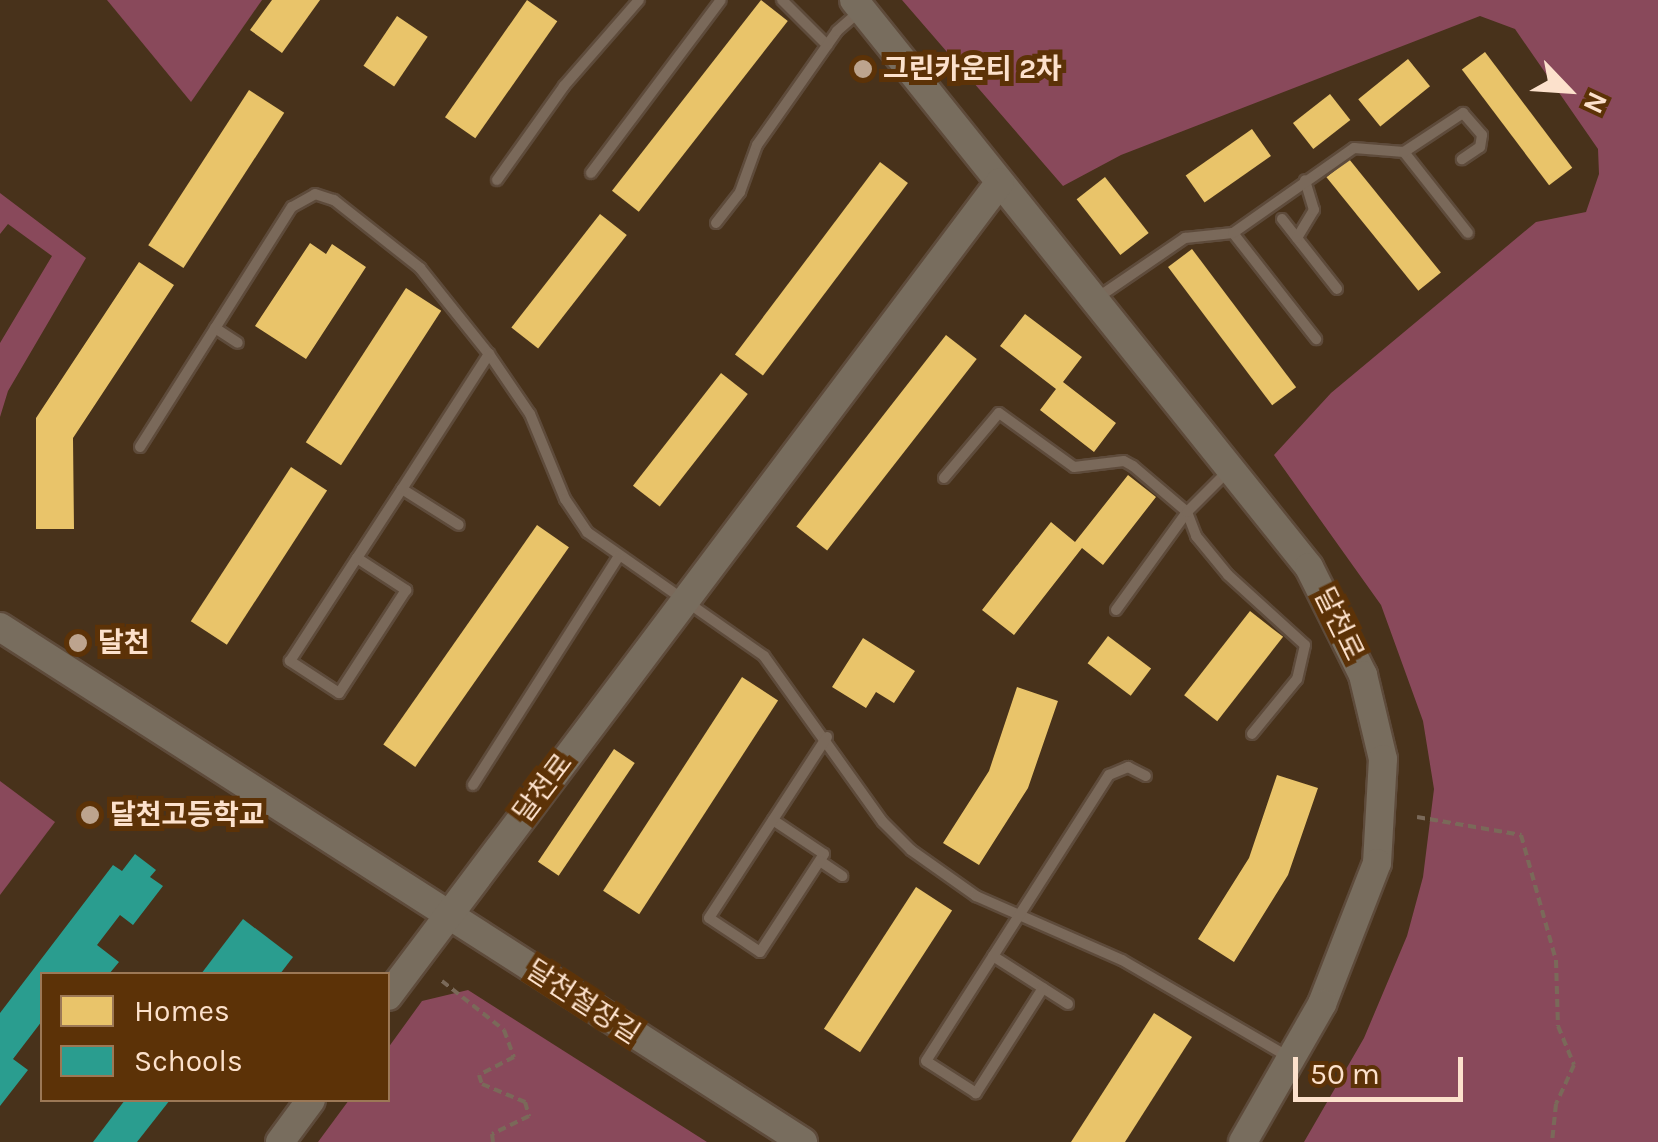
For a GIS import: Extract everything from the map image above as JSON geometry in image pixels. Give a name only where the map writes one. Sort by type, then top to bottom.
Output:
[{"type":"street","name":"달천로","points":[[858,5],[1332,602],[1364,675],[1383,759],[1377,863],[1348,946],[1294,1060],[1243,1142]]},
{"type":"street","name":"달천로","points":[[447,915],[1000,182]]},
{"type":"street","name":"달천철장길","points":[[0,628],[803,1142]]},
{"type":"street","points":[[390,993],[447,915]]},
{"type":"street","points":[[280,1142],[310,1102]]},
{"type":"lane","points":[[496,180],[564,86],[639,0]]},
{"type":"lane","points":[[590,173],[721,0]]},
{"type":"lane","points":[[782,0],[827,45]]},
{"type":"lane","points":[[716,224],[740,192],[757,145],[858,5]]},
{"type":"lane","points":[[1094,300],[1185,238],[1234,233],[1354,148],[1404,152],[1463,113],[1482,135],[1480,147],[1462,159]]},
{"type":"lane","points":[[1404,152],[1468,233]]},
{"type":"lane","points":[[1297,238],[1314,210],[1304,180]]},
{"type":"lane","points":[[140,448],[292,207],[314,194],[346,206],[420,268],[489,354],[530,414],[574,515],[618,558],[764,656],[827,738],[883,822],[911,850],[1017,918],[1122,960],[1294,1060]]},
{"type":"lane","points":[[1282,218],[1337,289]]},
{"type":"lane","points":[[1234,233],[1316,339]]},
{"type":"lane","points":[[215,328],[238,343]]},
{"type":"lane","points":[[357,558],[406,590],[339,693],[290,661],[489,354]]},
{"type":"lane","points":[[944,478],[994,416],[1004,414],[1074,467],[1124,461],[1134,466],[1187,512],[1213,558],[1306,645],[1297,678],[1252,734]]},
{"type":"lane","points":[[1116,610],[1187,512],[1230,469]]},
{"type":"lane","points":[[402,489],[459,525]]},
{"type":"lane","points":[[474,785],[618,558]]},
{"type":"lane","points":[[773,820],[824,854],[760,952],[709,918],[773,820],[827,738]]},
{"type":"lane","points":[[1044,988],[976,1093],[926,1060],[1109,775],[1128,767],[1146,776]]},
{"type":"lane","points":[[820,861],[842,876]]},
{"type":"lane","points":[[993,956],[1068,1004]]},
{"type":"path","points":[[1417,817],[1521,836],[1556,960],[1558,1026],[1574,1065],[1556,1104],[1552,1142]]},
{"type":"path","points":[[442,981],[504,1030],[514,1057],[479,1075],[482,1084],[526,1102],[529,1116],[492,1134],[493,1142]]},
{"type":"shaded area","points":[[107,0],[262,0],[191,102]]},
{"type":"shaded area","points":[[902,0],[1658,0],[1658,1142],[1304,1142],[1364,1038],[1407,936],[1423,877],[1434,789],[1423,721],[1381,605],[1274,455],[1331,393],[1536,222],[1586,212],[1599,174],[1598,149],[1515,29],[1480,16],[1121,155],[1063,186]]},
{"type":"shaded area","points":[[0,193],[86,258],[8,391],[0,417],[0,343],[52,256],[8,224],[0,234]]},
{"type":"shaded area","points":[[0,781],[55,822],[0,895]]},
{"type":"shaded area","points":[[468,990],[707,1142],[318,1142],[348,1102],[390,1102],[390,1045],[422,1001]]},
{"type":"building: Homes","points":[[272,0],[320,0],[282,53],[250,30]]},
{"type":"building: Homes","points":[[527,0],[557,21],[475,138],[445,117]]},
{"type":"building: Homes","points":[[761,0],[788,21],[639,212],[612,191]]},
{"type":"building: Homes","points":[[397,16],[428,37],[394,86],[363,66]]},
{"type":"building: Homes","points":[[1485,52],[1572,168],[1549,185],[1462,69]]},
{"type":"building: Homes","points":[[1408,59],[1430,86],[1380,126],[1358,99]]},
{"type":"building: Homes","points":[[249,90],[284,113],[183,268],[148,245]]},
{"type":"building: Homes","points":[[1330,94],[1350,120],[1313,149],[1293,123]]},
{"type":"building: Homes","points":[[1252,129],[1271,156],[1205,202],[1186,175]]},
{"type":"building: Homes","points":[[1349,159],[1441,272],[1418,291],[1326,177]]},
{"type":"building: Homes","points":[[880,162],[908,183],[763,376],[735,354]]},
{"type":"building: Homes","points":[[1105,177],[1149,233],[1120,255],[1077,199]]},
{"type":"building: Homes","points":[[600,214],[627,235],[538,348],[511,327]]},
{"type":"building: Homes","points":[[310,243],[326,254],[332,244],[366,267],[306,359],[255,326]]},
{"type":"building: Homes","points":[[1192,249],[1296,387],[1272,405],[1168,267]]},
{"type":"building: Homes","points":[[139,262],[174,285],[73,438],[74,529],[36,529],[36,418]]},
{"type":"building: Homes","points":[[406,288],[441,311],[341,465],[306,442]]},
{"type":"building: Homes","points":[[1025,314],[1082,357],[1063,382],[1116,423],[1094,452],[1040,410],[1056,389],[1000,346]]},
{"type":"building: Homes","points":[[946,335],[977,359],[827,550],[796,526]]},
{"type":"building: Homes","points":[[721,373],[748,394],[660,507],[633,486]]},
{"type":"building: Homes","points":[[291,467],[327,490],[227,645],[191,621]]},
{"type":"building: Homes","points":[[1128,475],[1156,497],[1103,565],[1082,548],[1014,635],[982,610],[1051,522],[1075,542]]},
{"type":"building: Homes","points":[[537,525],[569,547],[415,767],[383,745]]},
{"type":"building: Homes","points":[[1250,611],[1283,637],[1217,721],[1184,695]]},
{"type":"building: Homes","points":[[1108,636],[1151,668],[1131,696],[1088,663]]},
{"type":"building: Homes","points":[[863,638],[915,671],[894,703],[876,692],[866,708],[832,687]]},
{"type":"building: Homes","points":[[742,677],[778,700],[639,914],[603,891]]},
{"type":"building: Homes","points":[[1017,687],[1058,701],[1028,788],[979,865],[943,843],[989,771]]},
{"type":"building: Homes","points":[[614,749],[635,763],[559,876],[538,862]]},
{"type":"building: Homes","points":[[1277,775],[1318,788],[1288,875],[1234,962],[1198,939],[1249,858]]},
{"type":"building: Homes","points":[[916,887],[952,910],[860,1052],[824,1029]]},
{"type":"building: Homes","points":[[1154,1013],[1192,1037],[1125,1142],[1071,1142]]},
{"type":"building: Schools","points":[[135,854],[156,870],[150,877],[163,886],[133,925],[120,915],[97,945],[119,962],[111,972],[40,972],[40,1024],[13,1059],[28,1070],[0,1106],[0,1013],[113,865],[122,871]]},
{"type":"building: Schools","points":[[243,919],[293,957],[282,972],[203,972]]},
{"type":"building: Schools","points":[[123,1102],[168,1102],[137,1142],[93,1142]]},
{"type":"place","name":"그린카운티 2차","points":[[863,69]]},
{"type":"place","name":"달천","points":[[78,643]]},
{"type":"place","name":"달천고등학교","points":[[90,815]]}]
